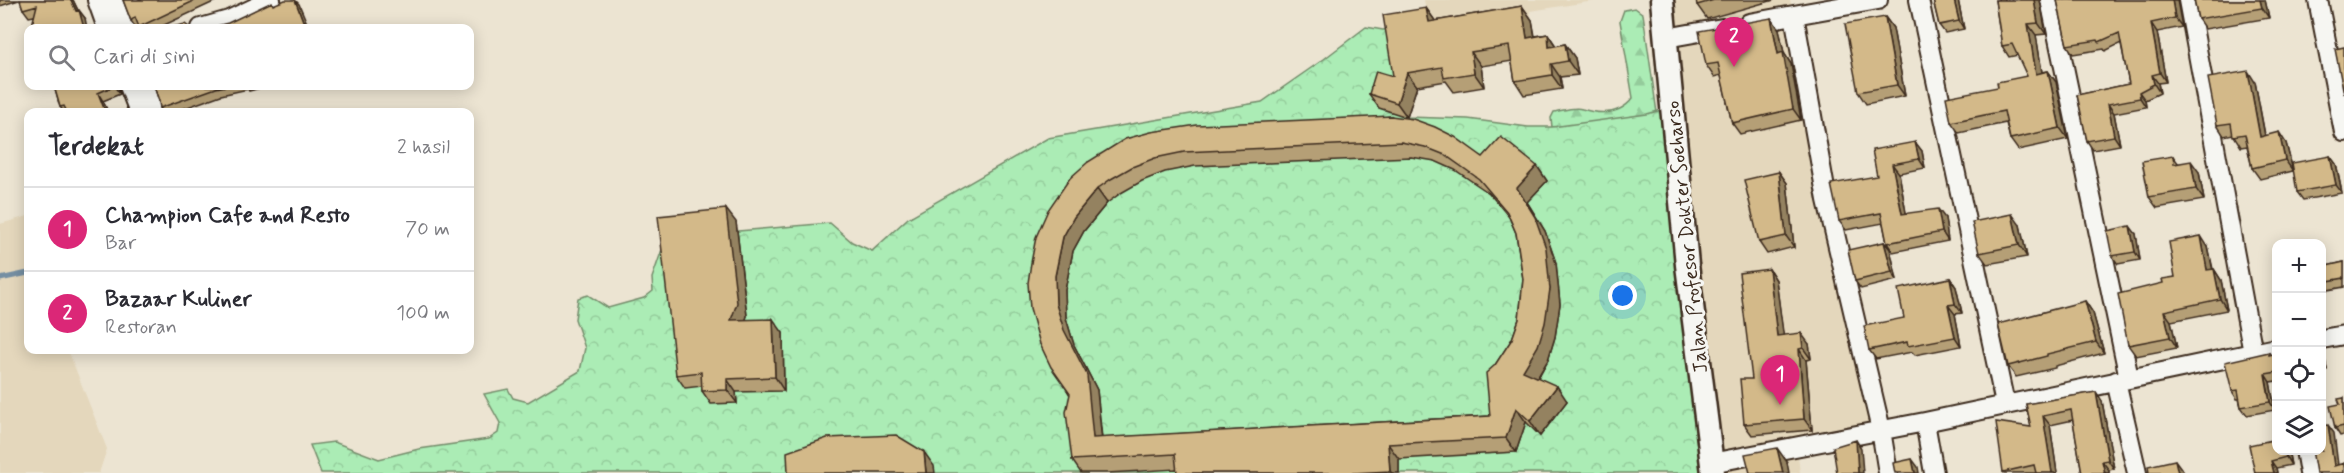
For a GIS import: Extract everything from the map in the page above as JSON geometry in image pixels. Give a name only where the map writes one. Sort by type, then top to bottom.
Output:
[{"type":"street","points":[[96,0],[114,18]]},
{"type":"street","points":[[215,24],[229,20],[271,0]]},
{"type":"street","name":"Jalan Profesor Dokter Soeharso","points":[[1662,0],[1687,265],[1712,468]]},
{"type":"street","points":[[1666,38],[1878,0]]},
{"type":"street","points":[[1919,0],[2005,404]]},
{"type":"street","points":[[2050,0],[2123,380],[2137,473]]},
{"type":"street","points":[[2188,0],[2253,353]]},
{"type":"street","points":[[2318,0],[2337,57],[2344,132]]},
{"type":"street","points":[[1794,15],[1827,200],[1881,430],[1888,473]]},
{"type":"street","points":[[131,90],[137,108]]},
{"type":"street","points":[[146,90],[153,108]]},
{"type":"street","points":[[2326,338],[2344,335]]},
{"type":"street","points":[[1712,468],[1881,430],[2272,349]]},
{"type":"street","points":[[1925,422],[1934,473]]},
{"type":"street","points":[[2306,455],[2309,473]]},
{"type":"shaded area","points":[[1424,0],[1601,0],[1530,11],[1532,20],[1438,35],[1427,16]]},
{"type":"shaded area","points":[[1658,0],[1790,0],[1877,422],[1796,439],[1800,473],[1709,473]]},
{"type":"shaded area","points":[[24,217],[24,354],[70,354],[107,449],[99,473],[0,473],[0,224]]},
{"type":"green space","points":[[1635,8],[1643,14],[1657,113],[1653,122],[1552,127],[1551,118],[1554,112],[1575,108],[1603,113],[1616,111],[1633,98],[1620,21],[1624,10]]},
{"type":"green space","points":[[1366,27],[1393,29],[1407,117],[1468,119],[1528,127],[1552,127],[1647,114],[1669,108],[1709,473],[321,473],[310,445],[334,442],[379,459],[419,449],[489,439],[498,433],[500,423],[484,394],[508,389],[513,398],[528,402],[580,371],[585,348],[575,319],[578,298],[588,295],[608,308],[644,298],[653,291],[652,278],[664,244],[738,231],[830,223],[852,242],[872,251],[908,218],[1048,138],[1262,102]]},
{"type":"building","points":[[20,0],[71,0],[76,11],[79,10],[83,24],[32,24],[37,5],[23,9]]},
{"type":"building","points":[[123,0],[196,0],[145,24],[138,24],[135,17],[131,21]]},
{"type":"building","points":[[285,0],[295,0],[304,24],[224,24],[272,2],[273,5]]},
{"type":"building","points":[[1696,0],[1714,0],[1697,5]]},
{"type":"building","points":[[1933,0],[1954,0],[1959,21],[1939,25]]},
{"type":"building","points":[[1995,0],[2034,0],[2038,23],[2028,24],[2036,74],[2048,71],[2060,128],[2010,139],[2004,111],[1951,122],[1946,97],[1998,87],[1997,82],[2027,76],[2012,44],[2002,46]]},
{"type":"building","points":[[2057,0],[2172,0],[2175,18],[2151,23],[2160,73],[2152,75],[2154,84],[2139,92],[2140,98],[2108,104],[2114,136],[2087,141],[2077,95],[2129,84],[2119,33],[2099,42],[2098,40],[2067,45]]},
{"type":"building","points":[[2194,0],[2260,0],[2262,8],[2198,19]]},
{"type":"building","points":[[1522,6],[1527,38],[1548,34],[1549,47],[1565,44],[1568,61],[1551,64],[1552,75],[1515,81],[1509,46],[1471,52],[1474,73],[1444,78],[1442,67],[1407,73],[1397,103],[1369,94],[1376,71],[1393,76],[1383,15],[1426,8],[1429,22]]},
{"type":"building","points":[[1885,17],[1897,85],[1858,92],[1845,24]]},
{"type":"building","points":[[1771,18],[1778,54],[1783,52],[1793,109],[1732,123],[1718,63],[1706,65],[1699,31]]},
{"type":"building","points":[[2344,47],[2344,94],[2335,49]]},
{"type":"building","points":[[2248,71],[2260,137],[2279,132],[2285,160],[2252,168],[2245,134],[2233,136],[2231,123],[2217,125],[2208,78]]},
{"type":"building","points":[[55,90],[105,90],[98,93],[104,108],[60,107]]},
{"type":"building","points":[[155,90],[210,90],[160,108]]},
{"type":"building","points":[[1391,116],[1413,119],[1435,127],[1455,137],[1483,157],[1501,137],[1537,166],[1517,188],[1535,217],[1546,248],[1550,289],[1545,323],[1538,346],[1523,371],[1557,386],[1530,421],[1516,408],[1506,438],[1388,444],[1390,471],[1177,473],[1175,454],[1072,460],[1066,412],[1070,394],[1051,367],[1040,344],[1030,308],[1028,283],[1036,237],[1048,210],[1070,178],[1088,162],[1125,139],[1151,132],[1197,125]],"holes":[[[1401,142],[1425,147],[1445,155],[1479,179],[1507,212],[1516,233],[1523,279],[1519,319],[1512,339],[1495,365],[1486,373],[1490,416],[1093,438],[1087,375],[1064,330],[1056,304],[1055,276],[1063,237],[1074,217],[1097,189],[1132,167],[1155,158],[1184,152]]]},
{"type":"building","points":[[1915,142],[1919,159],[1892,164],[1902,214],[1938,209],[1942,232],[1887,243],[1881,213],[1839,221],[1831,184],[1877,176],[1872,150]]},
{"type":"building","points":[[2173,156],[2174,164],[2191,161],[2196,189],[2149,197],[2142,161]]},
{"type":"building","points":[[2330,156],[2336,185],[2297,192],[2292,163]]},
{"type":"building","points":[[1779,172],[1786,236],[1759,242],[1744,180]]},
{"type":"building","points":[[726,209],[737,303],[731,320],[773,319],[775,377],[727,379],[727,390],[702,391],[701,372],[676,375],[658,216]]},
{"type":"building","points":[[2012,214],[2019,245],[1979,253],[1972,222]]},
{"type":"building","points":[[2130,226],[2135,252],[2112,256],[2107,231]]},
{"type":"building","points":[[2201,236],[2207,270],[2214,269],[2220,299],[2164,311],[2170,337],[2128,345],[2118,294],[2163,283],[2162,279],[2175,277],[2169,242]]},
{"type":"building","points":[[1884,242],[1892,272],[1855,281],[1848,250]]},
{"type":"building","points":[[2344,262],[2344,278],[2326,281],[2326,266]]},
{"type":"building","points":[[1769,269],[1777,336],[1801,333],[1803,348],[1799,349],[1804,419],[1744,424],[1740,379],[1752,379],[1739,273]]},
{"type":"building","points":[[1950,278],[1955,304],[1948,305],[1955,337],[1908,346],[1907,342],[1869,350],[1864,326],[1904,318],[1898,289]]},
{"type":"building","points":[[2085,301],[2096,342],[2008,366],[1998,324]]},
{"type":"building","points":[[2269,352],[2269,355],[2272,354],[2272,373],[2265,374],[2270,402],[2241,407],[2238,390],[2232,391],[2225,362]]},
{"type":"building","points":[[2096,392],[2108,460],[2102,461],[2105,473],[2082,473],[2071,410],[2043,416],[2052,473],[2036,473],[2034,465],[2003,472],[1996,422],[2031,427],[2026,404]]},
{"type":"building","points":[[2344,398],[2344,426],[2335,428],[2330,406],[2340,404],[2338,399]]},
{"type":"building","points":[[2326,425],[2328,425],[2334,466],[2344,463],[2344,473],[2316,473],[2313,455],[2326,455]]},
{"type":"building","points":[[896,435],[924,452],[926,473],[788,473],[787,452],[827,438]]},
{"type":"building","points":[[1856,440],[1858,473],[1837,473],[1833,447]]},
{"type":"building","points":[[2272,440],[2272,455],[2286,455],[2286,457],[2271,461],[2274,473],[2255,473],[2249,445]]},
{"type":"building","points":[[1777,448],[1783,473],[1750,473],[1745,454]]},
{"type":"building","points":[[1912,459],[1915,473],[1895,473],[1893,463]]},
{"type":"building","points":[[2175,460],[2178,473],[2149,473],[2148,466]]},
{"type":"waterway","points":[[0,279],[24,274]]},
{"type":"place","name":"Bazaar Kuliner","points":[[1734,67]]},
{"type":"place","name":"Champion Cafe and Resto","points":[[1780,405]]}]
